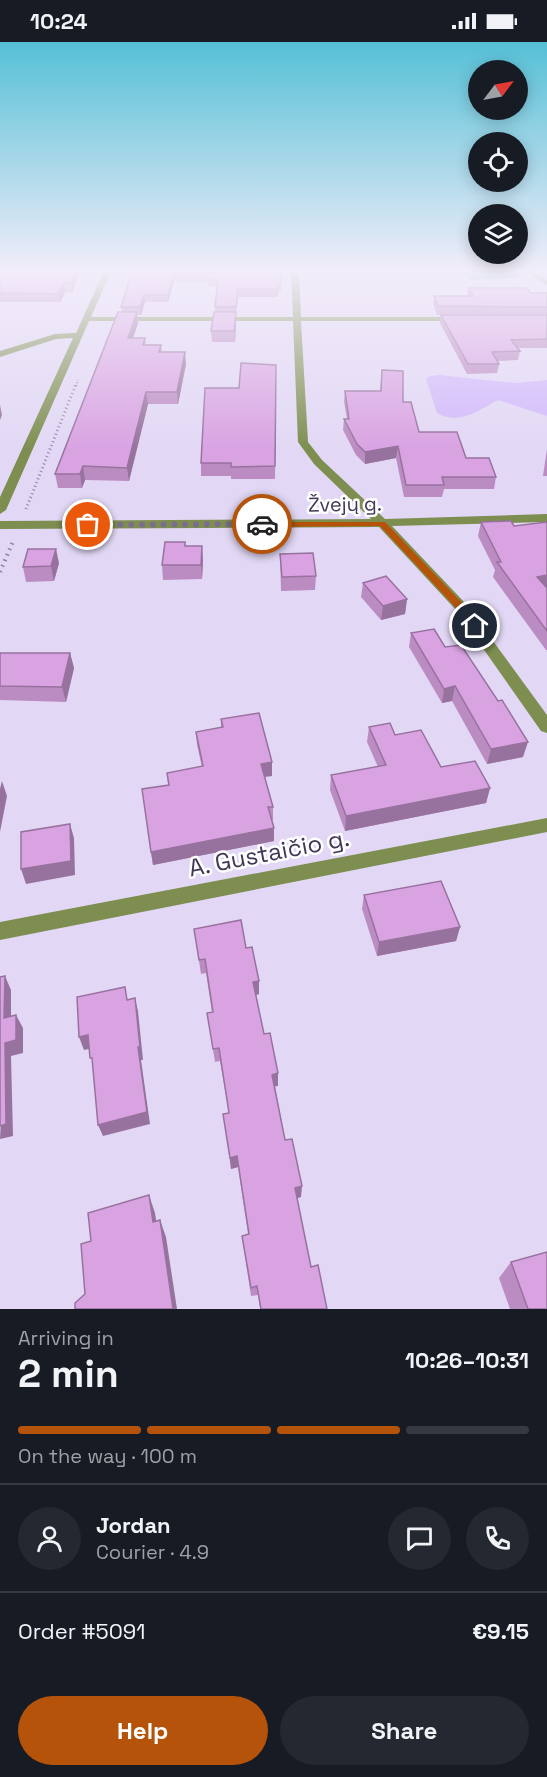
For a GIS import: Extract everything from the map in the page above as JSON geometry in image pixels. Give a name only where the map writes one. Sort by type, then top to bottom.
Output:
[{"type":"street","points":[[0,510],[81,330]]},
{"type":"street","points":[[298,330],[303,442],[318,462],[382,523],[460,607],[547,727]]},
{"type":"street","points":[[0,354],[55,337],[79,335]]},
{"type":"street","name":"Žvejų g.","points":[[0,525],[382,523],[547,518]]},
{"type":"street","name":"A. Gustaičio g.","points":[[0,931],[547,825]]},
{"type":"path","points":[[0,573],[81,375]]},
{"type":"shaded area","points":[[439,375],[516,383],[547,380],[547,416],[498,400],[469,415],[445,417],[437,413],[426,379]]},
{"type":"building","points":[[111,330],[131,330],[128,338],[145,338],[143,345],[161,345],[159,352],[185,352],[177,392],[146,392],[127,468],[83,466],[80,474],[55,474]]},
{"type":"building","points":[[449,330],[547,330],[547,339],[511,340],[520,351],[492,352],[499,364],[468,364]]},
{"type":"building","points":[[241,363],[276,365],[275,466],[231,467],[231,463],[201,463],[205,388],[239,388]]},
{"type":"building","points":[[382,370],[403,371],[403,402],[411,402],[419,432],[457,432],[466,458],[489,458],[496,477],[442,477],[444,485],[406,485],[398,446],[365,452],[357,444],[344,419],[349,419],[345,391],[381,391]]},
{"type":"building","points":[[511,521],[514,526],[547,522],[547,575],[537,577],[547,588],[547,631],[497,562],[501,562],[481,522]]},
{"type":"building","points":[[165,542],[185,542],[185,546],[202,546],[201,565],[162,565]]},
{"type":"building","points":[[28,549],[56,549],[51,566],[23,567]]},
{"type":"building","points":[[313,553],[316,576],[282,577],[280,554]]},
{"type":"building","points":[[386,576],[407,599],[383,606],[363,583]]},
{"type":"building","points":[[434,629],[445,647],[461,645],[498,701],[502,700],[528,742],[491,749],[455,686],[444,689],[411,633]]},
{"type":"building","points":[[0,653],[70,653],[62,687],[0,686]]},
{"type":"building","points":[[259,713],[272,762],[261,764],[273,807],[268,807],[274,828],[151,852],[142,789],[169,785],[167,773],[203,766],[196,732],[223,727],[221,719]]},
{"type":"building","points":[[390,723],[395,735],[421,730],[441,767],[475,761],[490,788],[346,816],[331,775],[386,765],[369,727]]},
{"type":"building","points":[[70,824],[71,861],[21,869],[21,832]]},
{"type":"building","points":[[441,881],[460,927],[379,942],[364,895]]},
{"type":"building","points":[[241,920],[246,948],[252,947],[259,981],[253,982],[264,1034],[270,1033],[278,1073],[272,1075],[285,1140],[292,1139],[302,1186],[295,1188],[311,1267],[318,1265],[327,1309],[261,1309],[257,1286],[251,1288],[242,1236],[249,1234],[237,1156],[230,1158],[223,1114],[229,1113],[219,1048],[213,1049],[207,1013],[213,1012],[205,959],[199,960],[194,929]]},
{"type":"building","points":[[5,976],[4,1018],[16,1015],[16,1040],[5,1043],[6,1124],[0,1126],[0,977]]},
{"type":"building","points":[[125,987],[127,1000],[135,998],[140,1047],[138,1047],[147,1112],[98,1125],[92,1058],[90,1058],[88,1035],[79,1037],[77,997]]},
{"type":"building","points":[[149,1195],[153,1222],[160,1220],[173,1309],[75,1309],[75,1303],[85,1294],[81,1244],[91,1241],[88,1213]]},
{"type":"building","points":[[547,1252],[547,1309],[528,1309],[511,1262]]},
{"type":"way so far","points":[[88,525],[262,524]]},
{"type":"route","points":[[262,524],[382,523],[475,626]]}]
